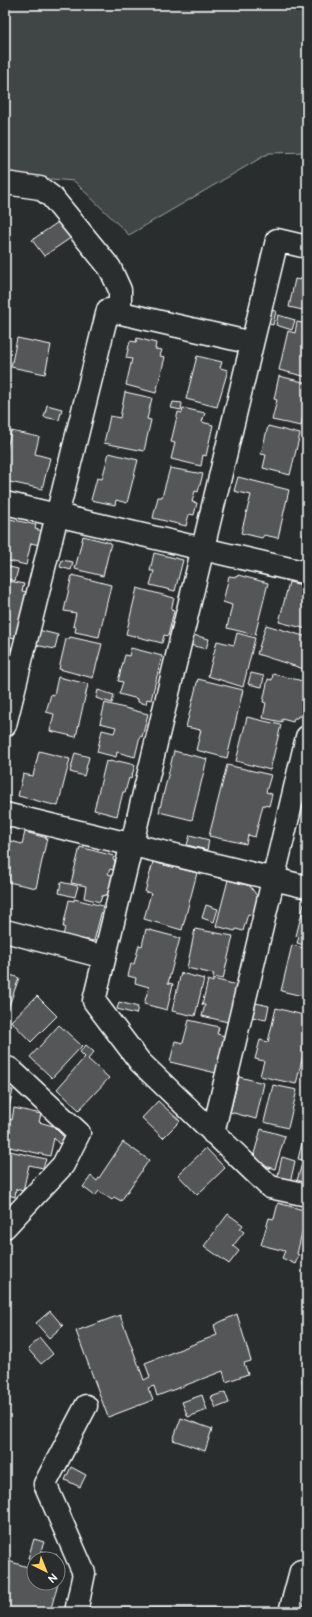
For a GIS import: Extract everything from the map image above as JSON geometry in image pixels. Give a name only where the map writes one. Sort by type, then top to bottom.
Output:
[{"type":"street","points":[[5,183],[40,188],[52,197],[110,268],[120,290],[120,313]]},
{"type":"street","points":[[307,247],[277,240],[94,1001],[140,1062],[270,1187],[307,1195]]},
{"type":"street","points":[[5,725],[108,310],[252,343]]},
{"type":"street","points":[[5,503],[307,573]]},
{"type":"street","points":[[213,1133],[307,737]]},
{"type":"street","points":[[5,814],[307,887]]},
{"type":"street","points":[[5,931],[104,957]]},
{"type":"street","points":[[5,1067],[10,1069],[79,1133],[63,1165],[9,1218]]},
{"type":"street","points":[[76,1612],[84,1573],[45,1484],[86,1406]]},
{"type":"street","points":[[290,1612],[301,1571]]},
{"type":"shaded area","points":[[5,5],[307,5],[307,152],[269,153],[129,235],[74,181],[5,175]]},
{"type":"building","points":[[61,220],[72,237],[44,256],[32,240]]},
{"type":"building","points":[[301,278],[307,279],[307,311],[289,307],[295,279],[300,280]]},
{"type":"building","points":[[270,310],[276,311],[273,325],[266,323]]},
{"type":"building","points":[[278,315],[295,320],[292,330],[276,325]]},
{"type":"building","points":[[297,322],[307,324],[307,377],[279,370],[288,331],[295,333]]},
{"type":"building","points":[[17,338],[51,345],[45,374],[11,367]]},
{"type":"building","points":[[137,338],[156,343],[155,349],[162,350],[160,356],[165,357],[156,393],[126,385],[132,359],[126,358],[130,341],[136,342]]},
{"type":"building","points":[[197,356],[222,362],[220,368],[228,370],[217,407],[186,399]]},
{"type":"building","points":[[279,376],[307,383],[305,397],[307,397],[307,410],[305,417],[303,416],[301,426],[272,420],[277,400],[274,399]]},
{"type":"building","points":[[125,392],[152,398],[147,419],[151,420],[144,451],[104,443],[110,416],[120,418]]},
{"type":"building","points":[[173,402],[182,403],[181,410],[171,408]]},
{"type":"building","points":[[47,405],[62,409],[59,420],[44,417]]},
{"type":"building","points":[[183,408],[205,413],[202,422],[213,425],[206,456],[203,455],[201,466],[171,459],[175,443],[171,442],[178,412],[182,413]]},
{"type":"building","points":[[268,426],[300,434],[290,475],[263,468],[266,455],[261,454]]},
{"type":"building","points":[[11,431],[39,437],[35,454],[50,458],[42,489],[5,481],[5,456]]},
{"type":"building","points":[[109,453],[138,460],[127,503],[116,500],[115,505],[91,500],[97,478],[102,479]]},
{"type":"building","points":[[170,468],[203,474],[198,492],[195,491],[192,502],[197,503],[194,515],[189,514],[186,526],[153,518],[158,497],[162,497]]},
{"type":"building","points":[[238,477],[289,490],[278,538],[264,535],[262,538],[241,533],[251,495],[234,491]]},
{"type":"building","points":[[307,517],[307,537],[303,536]]},
{"type":"building","points":[[6,518],[36,525],[35,529],[42,531],[39,545],[31,543],[26,565],[5,560]]},
{"type":"building","points":[[83,536],[111,543],[103,576],[75,569]]},
{"type":"building","points":[[154,553],[183,560],[175,591],[150,585],[154,571],[150,571]]},
{"type":"building","points":[[62,560],[73,562],[71,570],[60,567]]},
{"type":"building","points":[[5,566],[18,569],[15,581],[5,578]]},
{"type":"building","points":[[72,575],[111,585],[99,637],[75,632],[76,627],[73,626],[76,613],[64,611]]},
{"type":"building","points":[[238,575],[268,583],[255,635],[227,628],[232,605],[223,602],[229,576],[237,577]]},
{"type":"building","points":[[5,580],[24,584],[22,591],[26,592],[15,638],[5,636]]},
{"type":"building","points":[[289,582],[307,586],[307,629],[279,622]]},
{"type":"building","points":[[137,588],[174,598],[171,610],[174,611],[168,636],[164,635],[162,643],[126,634]]},
{"type":"building","points":[[266,625],[307,637],[307,670],[257,654]]},
{"type":"building","points":[[38,630],[58,635],[55,649],[35,645]]},
{"type":"building","points":[[237,633],[255,638],[243,687],[208,676],[217,641],[234,645]]},
{"type":"building","points":[[193,635],[209,639],[206,649],[190,645]]},
{"type":"building","points":[[70,637],[102,644],[93,678],[59,669],[66,639],[69,639]]},
{"type":"building","points":[[5,641],[9,642],[8,646],[11,647],[6,669]]},
{"type":"building","points":[[131,648],[162,656],[151,700],[147,699],[146,704],[138,702],[138,699],[119,694],[123,682],[118,681],[125,655],[129,656]]},
{"type":"building","points":[[251,673],[264,676],[262,687],[248,684]]},
{"type":"building","points":[[273,674],[307,682],[307,703],[304,717],[298,716],[297,718],[294,718],[293,722],[282,719],[282,722],[263,718],[266,703],[263,702],[268,679],[272,680]]},
{"type":"building","points":[[58,677],[88,684],[76,737],[50,731],[54,714],[46,712],[51,694],[54,695]]},
{"type":"building","points":[[198,679],[243,690],[227,758],[196,750],[201,730],[186,727]]},
{"type":"building","points":[[98,690],[114,695],[112,703],[96,698]]},
{"type":"building","points":[[105,703],[148,714],[142,737],[140,736],[135,757],[117,752],[116,757],[97,752],[102,730],[114,733],[116,727],[100,723]]},
{"type":"building","points":[[247,717],[281,725],[270,770],[236,761]]},
{"type":"building","points":[[39,751],[70,759],[58,806],[18,796],[23,774],[33,776]]},
{"type":"building","points":[[174,751],[207,759],[192,820],[159,812]]},
{"type":"building","points":[[75,753],[89,757],[84,776],[70,772]]},
{"type":"building","points":[[106,761],[117,763],[118,761],[135,765],[131,779],[129,778],[125,792],[123,792],[117,816],[94,810]]},
{"type":"building","points":[[227,765],[271,775],[266,792],[272,794],[269,806],[263,805],[255,837],[248,835],[246,844],[209,836]]},
{"type":"building","points":[[25,832],[47,838],[36,888],[8,882],[9,877],[5,876],[5,845],[10,846],[11,841],[22,844]]},
{"type":"building","points":[[190,835],[209,840],[207,850],[187,845]]},
{"type":"building","points":[[80,847],[114,856],[113,860],[115,861],[113,870],[110,869],[108,874],[114,876],[110,894],[102,896],[100,902],[84,898],[86,886],[71,883]]},
{"type":"building","points":[[153,862],[197,873],[182,930],[144,919],[151,893],[145,892]]},
{"type":"building","points":[[228,880],[250,886],[260,900],[256,916],[248,914],[243,931],[236,929],[235,931],[216,926]]},
{"type":"building","points":[[61,882],[78,886],[75,897],[59,893]]},
{"type":"building","points":[[74,899],[103,906],[94,941],[63,936],[65,927],[63,927],[69,900],[74,901]]},
{"type":"building","points":[[304,904],[307,904],[307,946],[297,943],[299,937],[296,936]]},
{"type":"building","points":[[206,905],[218,909],[214,922],[202,918]]},
{"type":"building","points":[[146,929],[180,938],[168,983],[173,984],[167,1010],[144,1004],[149,987],[135,983],[136,978],[128,976],[131,964],[134,964],[139,945],[142,946]]},
{"type":"building","points":[[195,929],[233,936],[223,979],[213,977],[214,974],[187,968]]},
{"type":"building","points":[[292,945],[307,949],[307,997],[281,991]]},
{"type":"building","points":[[5,973],[19,978],[7,1011],[5,1011]]},
{"type":"building","points":[[181,973],[204,979],[195,1016],[172,1011]]},
{"type":"building","points":[[213,979],[241,986],[238,999],[234,998],[228,1022],[202,1016],[205,1005],[202,1005],[208,980],[213,982]]},
{"type":"building","points":[[37,996],[57,1016],[31,1042],[11,1021]]},
{"type":"building","points":[[119,1002],[138,1007],[136,1014],[117,1009]]},
{"type":"building","points":[[256,1003],[269,1006],[266,1020],[252,1017]]},
{"type":"building","points":[[276,1008],[307,1016],[307,1039],[296,1084],[260,1076],[264,1061],[255,1059],[260,1040],[268,1042]]},
{"type":"building","points":[[189,1020],[219,1027],[217,1034],[225,1036],[216,1073],[170,1062],[175,1041],[183,1043]]},
{"type":"building","points":[[59,1025],[82,1046],[52,1078],[30,1057]]},
{"type":"building","points":[[86,1045],[94,1052],[88,1059],[109,1078],[79,1110],[57,1089],[85,1057],[80,1052]]},
{"type":"building","points":[[239,1077],[264,1083],[256,1119],[230,1112]]},
{"type":"building","points":[[273,1085],[297,1090],[288,1128],[264,1122]]},
{"type":"building","points":[[5,1089],[13,1090],[8,1112],[5,1111]]},
{"type":"building","points":[[158,1101],[180,1121],[163,1138],[142,1118]]},
{"type":"building","points":[[14,1108],[41,1114],[39,1122],[53,1126],[65,1138],[59,1144],[54,1138],[50,1156],[5,1146],[9,1119],[12,1120]]},
{"type":"building","points":[[261,1129],[285,1136],[275,1169],[264,1166],[254,1154]]},
{"type":"building","points":[[303,1139],[307,1140],[307,1186],[296,1184],[303,1160],[298,1159]]},
{"type":"building","points":[[123,1142],[149,1160],[121,1201],[114,1197],[112,1200],[99,1191],[95,1196],[83,1187],[91,1176],[97,1181]]},
{"type":"building","points":[[206,1148],[225,1168],[197,1195],[178,1175]]},
{"type":"building","points":[[5,1150],[46,1159],[43,1168],[29,1165],[23,1191],[16,1189],[15,1197],[5,1194]]},
{"type":"building","points":[[282,1157],[295,1161],[290,1183],[277,1179]]},
{"type":"building","points":[[278,1203],[307,1211],[297,1254],[299,1255],[295,1264],[282,1258],[285,1251],[261,1245],[269,1218],[274,1219]]},
{"type":"building","points":[[228,1214],[243,1225],[240,1229],[244,1232],[233,1246],[239,1251],[229,1264],[204,1246]]},
{"type":"building","points":[[50,1311],[63,1326],[49,1338],[36,1323]]},
{"type":"building","points":[[237,1314],[251,1361],[244,1363],[248,1374],[226,1382],[223,1371],[157,1396],[154,1386],[148,1388],[153,1400],[108,1417],[76,1331],[120,1315],[144,1380],[150,1377],[145,1363],[217,1335],[214,1325]]},
{"type":"building","points":[[40,1338],[53,1354],[41,1364],[28,1349]]},
{"type":"building","points":[[307,1378],[307,1417],[305,1417],[302,1379]]},
{"type":"building","points":[[225,1392],[229,1403],[216,1408],[211,1397]]},
{"type":"building","points":[[202,1395],[207,1410],[188,1417],[182,1402]]},
{"type":"building","points":[[181,1418],[212,1429],[205,1451],[173,1440]]},
{"type":"building","points":[[71,1467],[86,1475],[80,1487],[65,1480]]},
{"type":"building","points":[[34,1539],[44,1542],[41,1551],[30,1551]]},
{"type":"building","points":[[5,1560],[26,1567],[26,1591],[56,1591],[50,1612],[5,1612]]},
{"type":"building","points":[[88,1608],[246,1608],[245,1612],[87,1612]]}]
